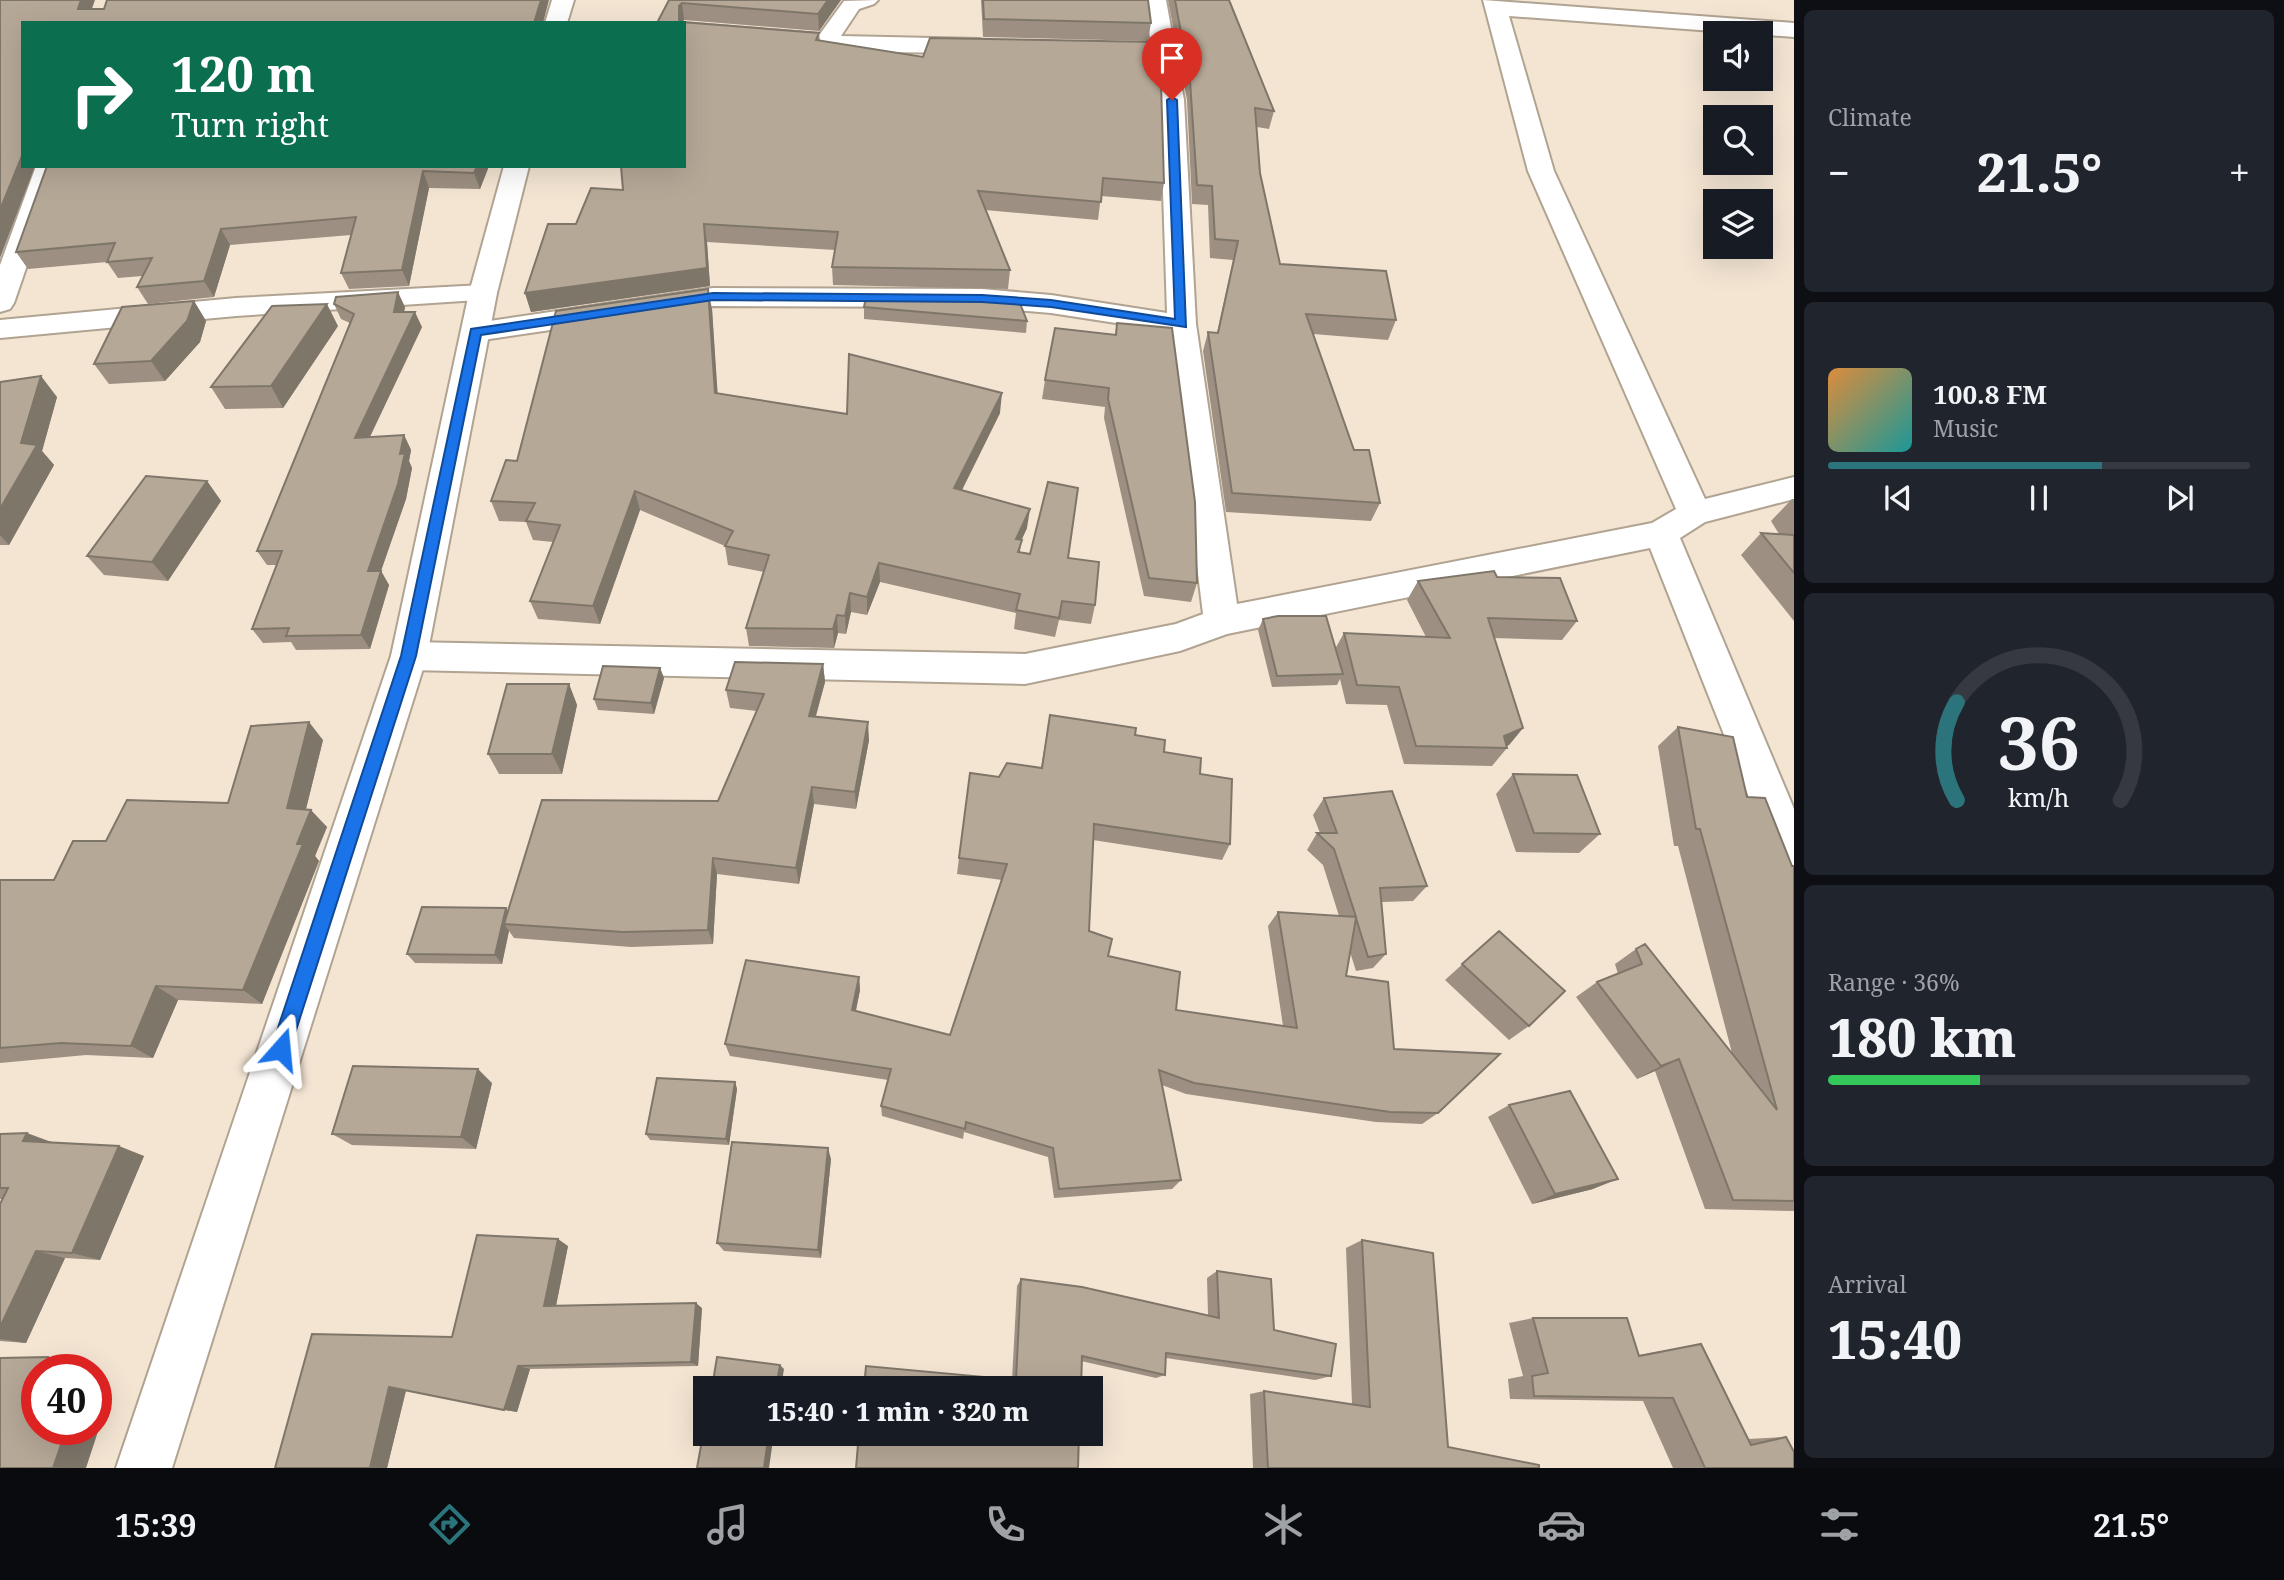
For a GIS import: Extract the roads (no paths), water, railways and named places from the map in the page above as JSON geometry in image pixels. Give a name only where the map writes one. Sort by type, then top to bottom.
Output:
[{"type":"street","points":[[558,21],[563,0]]},
{"type":"street","points":[[827,41],[851,5],[867,0]]},
{"type":"street","points":[[1155,0],[1152,50],[1172,100],[1182,324],[1222,621]]},
{"type":"street","points":[[1695,513],[1541,171],[1496,5],[1794,30]]},
{"type":"street","points":[[686,30],[869,45],[995,46]]},
{"type":"street","points":[[0,303],[48,168]]},
{"type":"street","points":[[144,1468],[409,656],[479,313],[516,168]]},
{"type":"street","points":[[0,329],[236,307],[479,313],[713,297],[982,298],[1051,304],[1182,324]]},
{"type":"street","points":[[409,656],[1026,669],[1180,637],[1222,621],[1661,534],[1695,513],[1794,488]]},
{"type":"street","points":[[1661,534],[1794,858]]}]
